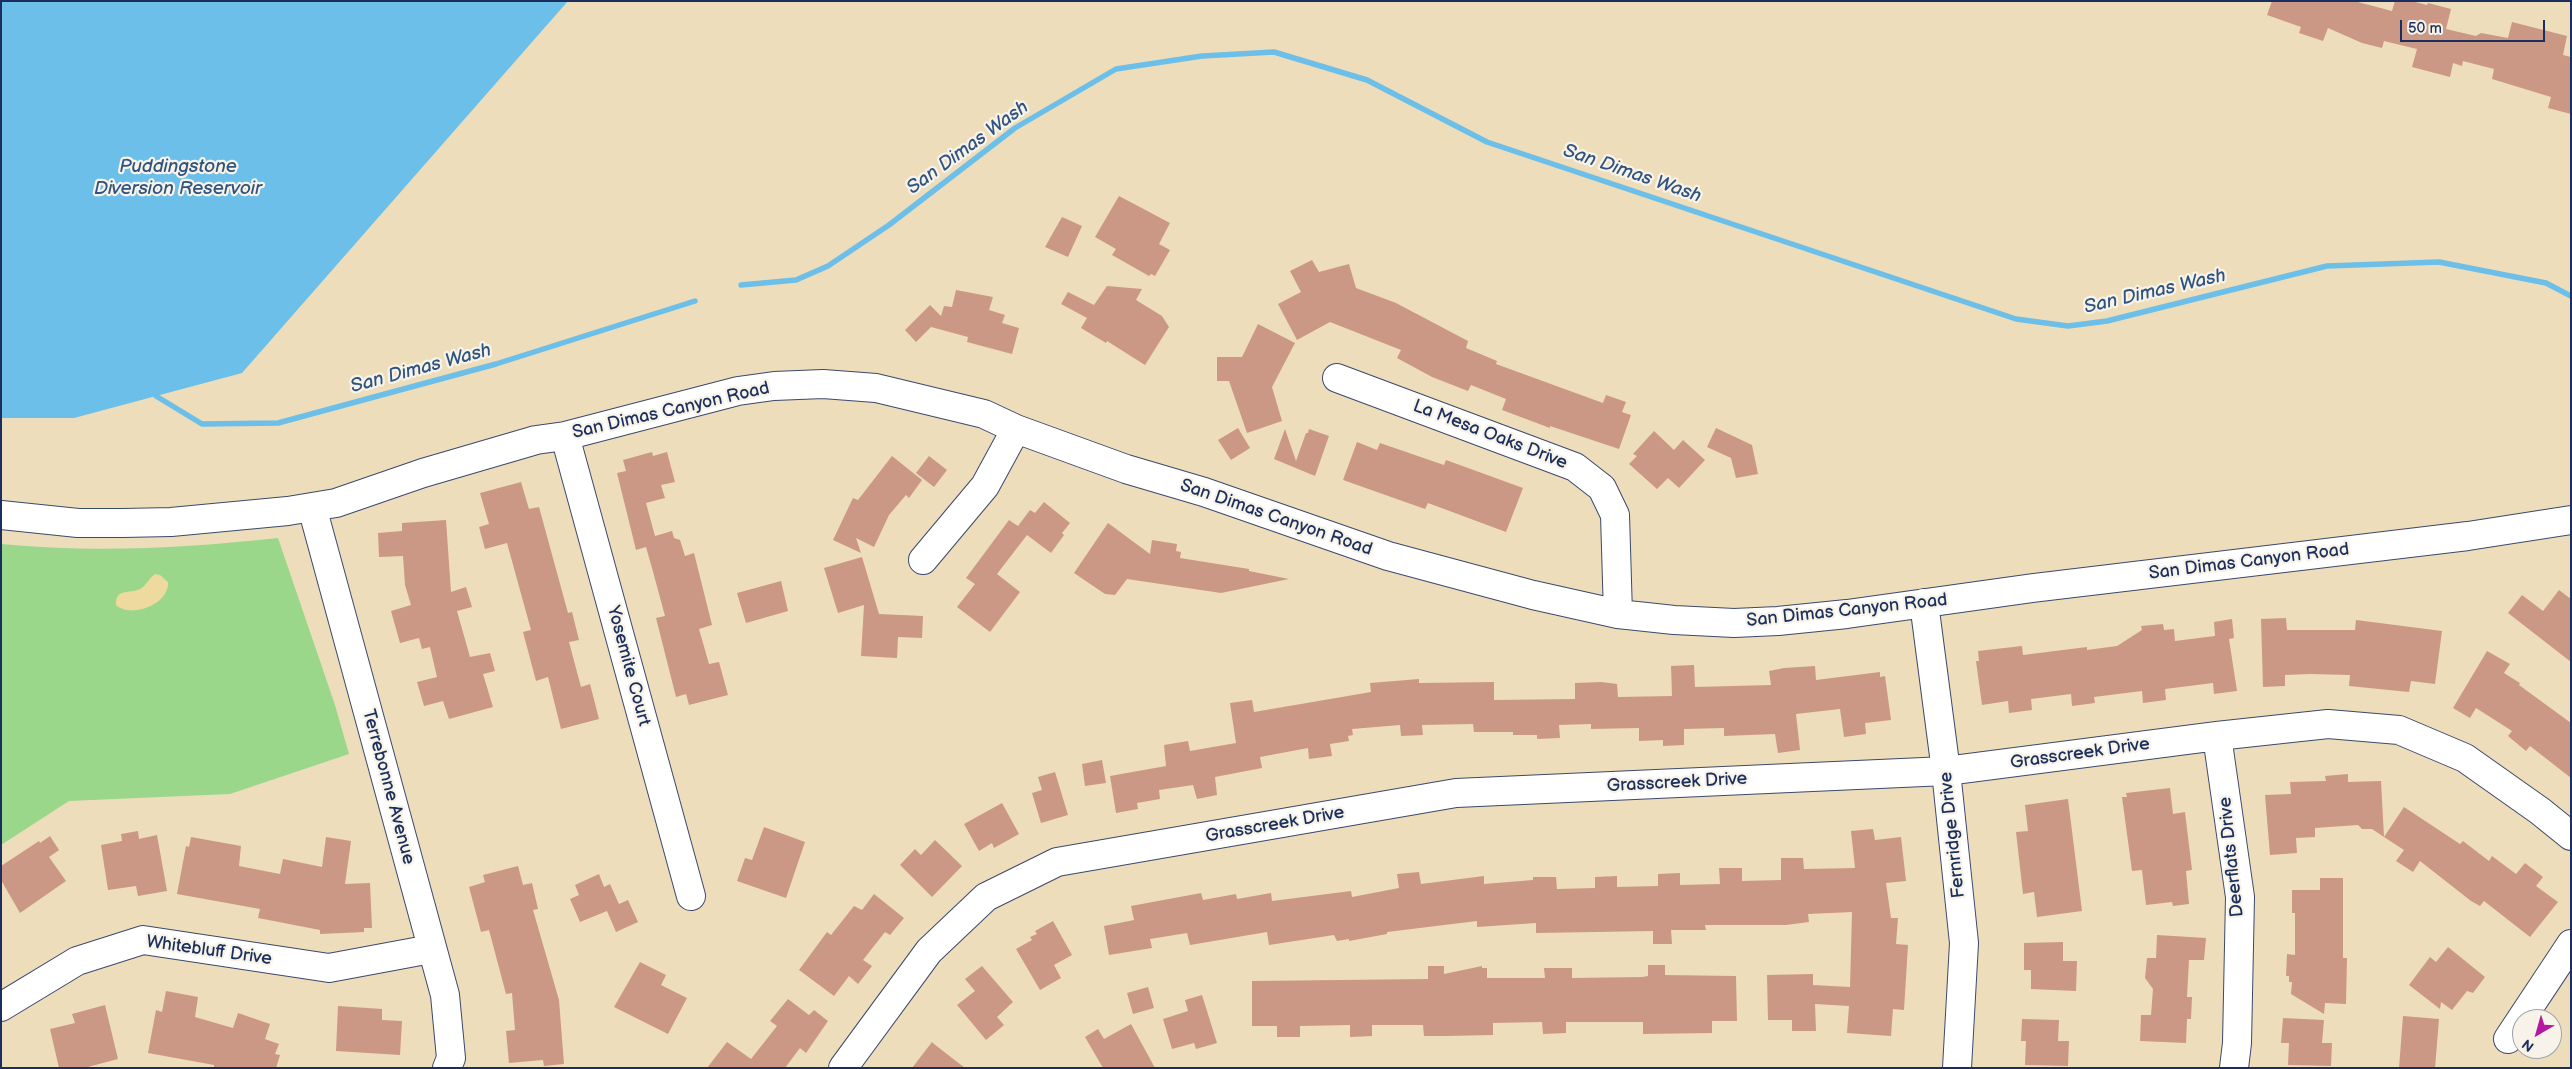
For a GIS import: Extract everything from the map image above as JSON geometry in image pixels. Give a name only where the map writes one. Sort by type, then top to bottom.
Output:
[{"type":"street","name":"La Mesa Oaks Drive","points":[[1337,378],[1575,467],[1602,488],[1615,516],[1618,614]]},
{"type":"street","name":"San Dimas Canyon Road","points":[[1,515],[78,523],[170,522],[312,507],[336,503],[423,472],[536,440],[565,436],[738,391],[774,386],[823,384],[876,388],[984,414],[1016,429],[1388,556],[1533,595],[1618,614],[1674,620],[1752,622],[1827,616],[2468,536],[2571,520]]},
{"type":"street","points":[[922,560],[985,486],[1016,429]]},
{"type":"street","name":"Yosemite Court","points":[[565,436],[691,896]]},
{"type":"street","name":"Terrebonne Avenue","points":[[312,507],[445,995],[451,1058],[447,1068]]},
{"type":"street","name":"Fernridge Drive","points":[[1924,603],[1946,772],[1964,943],[1957,1068]]},
{"type":"street","name":"Grasscreek Drive","points":[[842,1068],[929,951],[986,897],[1057,862],[1456,793],[1946,772],[2217,736],[2328,724],[2399,730],[2465,758],[2540,811],[2571,836]]},
{"type":"street","name":"Deerflats Drive","points":[[2217,736],[2240,897],[2237,1043],[2234,1068]]},
{"type":"street","name":"Whitebluff Drive","points":[[1,1007],[77,961],[143,940],[329,968],[431,949]]},
{"type":"street","points":[[2508,1039],[2571,944]]},
{"type":"green space","points":[[278,538],[335,705],[349,754],[230,794],[69,801],[1,845],[1,544],[105,549],[175,547]]},
{"type":"sand","points":[[155,574],[160,575],[168,582],[167,590],[163,597],[156,603],[140,610],[123,609],[116,605],[118,596],[124,592],[140,589]]},
{"type":"water","name":"Puddingstone Diversion Reservoir","points":[[1,1],[568,1],[242,373],[74,418],[1,418]]},
{"type":"building","points":[[2272,1],[2354,1],[2392,11],[2395,1],[2411,1],[2427,5],[2428,3],[2451,9],[2446,29],[2476,36],[2481,33],[2508,38],[2512,22],[2567,36],[2563,55],[2571,57],[2571,114],[2548,108],[2551,97],[2492,79],[2494,69],[2463,61],[2462,66],[2453,63],[2450,77],[2412,67],[2417,49],[2384,41],[2382,48],[2362,43],[2328,28],[2323,41],[2299,33],[2301,27],[2267,15]]},
{"type":"building","points":[[1119,196],[1170,223],[1159,244],[1170,250],[1155,276],[1151,274],[1149,276],[1112,255],[1116,249],[1095,237]]},
{"type":"building","points":[[1062,217],[1082,226],[1068,257],[1045,247]]},
{"type":"building","points":[[1312,260],[1319,272],[1349,264],[1356,288],[1396,303],[1468,341],[1466,348],[1497,361],[1496,364],[1603,403],[1606,395],[1626,402],[1622,412],[1631,415],[1619,449],[1550,426],[1550,428],[1502,410],[1506,399],[1471,385],[1468,391],[1432,377],[1397,358],[1401,350],[1330,322],[1297,340],[1278,304],[1301,292],[1290,271]]},
{"type":"building","points":[[1107,286],[1142,289],[1136,300],[1162,316],[1169,327],[1145,365],[1107,341],[1106,343],[1081,328],[1087,318],[1061,304],[1068,292],[1094,305]]},
{"type":"building","points":[[956,290],[993,297],[989,310],[1005,315],[1002,323],[1019,328],[1012,354],[967,342],[968,337],[931,327],[916,342],[905,330],[930,305],[941,316],[944,306],[952,307]]},
{"type":"building","points":[[1258,324],[1295,343],[1272,387],[1282,421],[1247,433],[1229,381],[1217,381],[1217,357],[1242,357]]},
{"type":"building","points":[[1238,428],[1250,448],[1231,460],[1218,440]]},
{"type":"building","points":[[1716,428],[1752,445],[1758,474],[1736,478],[1731,458],[1707,447]]},
{"type":"building","points":[[1285,429],[1296,461],[1309,429],[1329,436],[1315,476],[1274,459]]},
{"type":"building","points":[[1654,431],[1674,450],[1683,440],[1705,460],[1679,488],[1668,478],[1657,489],[1629,464],[1637,456],[1633,454]]},
{"type":"building","points":[[1357,442],[1377,450],[1380,443],[1444,465],[1446,460],[1523,488],[1506,532],[1428,503],[1425,509],[1343,480]]},
{"type":"building","points":[[652,452],[653,456],[667,452],[675,482],[661,485],[665,498],[646,503],[655,536],[672,531],[674,538],[680,540],[685,556],[694,553],[712,625],[699,629],[709,664],[719,662],[728,695],[689,705],[686,694],[676,697],[656,618],[665,616],[646,547],[636,550],[617,473],[626,471],[623,460]]},
{"type":"building","points":[[892,456],[922,480],[909,498],[906,495],[889,515],[874,547],[856,538],[861,553],[833,540],[853,498],[858,500]]},
{"type":"building","points":[[929,456],[947,470],[934,487],[916,473]]},
{"type":"building","points":[[521,482],[529,509],[539,507],[568,613],[572,612],[579,640],[569,642],[581,687],[590,684],[599,719],[561,729],[548,677],[536,681],[523,632],[531,630],[507,543],[485,549],[479,527],[489,524],[480,493]]},
{"type":"building","points":[[1044,502],[1070,523],[1051,553],[1027,535],[997,574],[1020,592],[990,632],[957,607],[975,584],[966,578],[1009,520],[1018,526],[1030,510],[1035,513]]},
{"type":"building","points":[[446,520],[451,592],[466,587],[472,607],[457,611],[470,657],[490,653],[495,671],[483,674],[493,707],[449,719],[443,701],[424,706],[417,682],[437,677],[430,647],[422,649],[419,638],[400,643],[391,611],[411,605],[405,585],[403,556],[379,557],[378,533],[402,531],[402,523]]},
{"type":"building","points":[[1108,523],[1150,554],[1152,540],[1177,544],[1176,551],[1181,552],[1180,558],[1249,569],[1249,571],[1289,579],[1221,593],[1127,579],[1115,595],[1105,594],[1074,573]]},
{"type":"building","points":[[862,557],[879,614],[923,616],[922,638],[898,637],[897,658],[861,656],[864,605],[838,613],[824,568]]},
{"type":"building","points":[[781,581],[788,611],[746,623],[737,593]]},
{"type":"building","points":[[2559,590],[2571,599],[2571,662],[2508,613],[2522,595],[2543,611]]},
{"type":"building","points":[[2286,618],[2287,630],[2355,630],[2356,620],[2442,631],[2435,684],[2411,681],[2409,692],[2349,686],[2350,675],[2310,674],[2285,675],[2285,686],[2263,687],[2261,619]]},
{"type":"building","points":[[2232,619],[2234,638],[2229,639],[2237,691],[2214,694],[2213,683],[2165,689],[2166,700],[2143,703],[2142,691],[2094,697],[2095,703],[2072,706],[2071,694],[2031,699],[2032,710],[2009,713],[2008,701],[1982,705],[1976,661],[1979,661],[1978,651],[2022,646],[2023,655],[2087,647],[2087,650],[2117,646],[2142,630],[2141,626],[2163,624],[2164,630],[2174,629],[2175,641],[2215,636],[2214,622]]},
{"type":"building","points":[[2487,651],[2510,664],[2504,673],[2520,683],[2519,685],[2571,723],[2571,778],[2530,746],[2526,751],[2508,736],[2512,731],[2476,708],[2470,718],[2453,708]]},
{"type":"building","points":[[1694,665],[1695,687],[1771,685],[1769,671],[1784,668],[1815,666],[1816,680],[1880,672],[1880,677],[1885,676],[1891,720],[1865,723],[1866,734],[1844,737],[1840,709],[1796,714],[1800,750],[1778,753],[1775,734],[1724,736],[1724,728],[1684,729],[1684,745],[1663,746],[1663,740],[1639,741],[1639,728],[1591,729],[1591,724],[1559,725],[1560,738],[1537,739],[1537,735],[1513,735],[1513,732],[1474,732],[1473,724],[1422,725],[1423,735],[1401,736],[1400,725],[1352,729],[1353,735],[1348,736],[1349,741],[1330,744],[1332,756],[1309,759],[1308,748],[1260,757],[1262,768],[1215,777],[1217,795],[1197,799],[1193,785],[1159,790],[1160,799],[1137,803],[1138,809],[1116,813],[1110,776],[1166,766],[1164,745],[1188,741],[1190,751],[1236,743],[1230,703],[1252,700],[1254,712],[1371,692],[1370,683],[1419,679],[1419,683],[1494,682],[1494,700],[1575,699],[1575,683],[1601,682],[1617,684],[1618,697],[1672,696],[1671,666]]},
{"type":"building","points":[[1102,760],[1106,783],[1085,786],[1082,764]]},
{"type":"building","points":[[1055,772],[1068,815],[1041,823],[1032,793],[1042,790],[1038,777]]},
{"type":"building","points":[[2348,774],[2348,782],[2381,781],[2384,837],[2372,829],[2362,829],[2358,825],[2315,828],[2315,837],[2296,838],[2297,853],[2270,855],[2265,795],[2291,794],[2290,782],[2326,781],[2325,776]]},
{"type":"building","points":[[2170,788],[2173,814],[2185,812],[2192,870],[2186,871],[2189,904],[2173,906],[2172,902],[2146,905],[2142,870],[2132,871],[2122,797],[2127,797],[2126,793]]},
{"type":"building","points":[[2068,799],[2082,911],[2037,917],[2034,892],[2023,894],[2016,832],[2028,831],[2025,805]]},
{"type":"building","points":[[1002,803],[1019,834],[994,848],[992,843],[979,851],[964,824]]},
{"type":"building","points":[[2404,807],[2460,844],[2463,841],[2489,861],[2492,856],[2516,874],[2525,863],[2543,877],[2536,886],[2558,902],[2530,937],[2484,901],[2480,906],[2471,901],[2420,861],[2413,872],[2396,861],[2404,850],[2384,837]]},
{"type":"building","points":[[764,827],[805,842],[786,898],[737,881],[745,858],[752,860]]},
{"type":"building","points":[[1873,829],[1875,840],[1901,837],[1906,881],[1886,883],[1891,918],[1898,918],[1896,944],[1908,945],[1904,1010],[1893,1009],[1891,1036],[1847,1033],[1849,1006],[1815,1004],[1816,1031],[1792,1031],[1792,1020],[1768,1020],[1767,975],[1813,974],[1813,985],[1850,987],[1852,912],[1808,914],[1809,922],[1786,925],[1705,925],[1706,930],[1671,930],[1672,944],[1653,944],[1653,931],[1536,933],[1536,923],[1477,927],[1477,921],[1387,932],[1387,934],[1349,941],[1349,939],[1337,941],[1334,935],[1269,945],[1267,932],[1190,945],[1187,933],[1150,939],[1152,948],[1109,955],[1104,926],[1134,920],[1131,906],[1201,893],[1203,900],[1236,894],[1237,899],[1271,893],[1272,901],[1351,891],[1352,897],[1399,888],[1397,874],[1419,872],[1421,884],[1484,876],[1484,884],[1533,880],[1533,877],[1556,877],[1557,889],[1595,888],[1595,877],[1617,876],[1617,887],[1658,886],[1658,874],[1680,873],[1680,885],[1720,884],[1719,868],[1742,868],[1742,881],[1781,880],[1781,858],[1803,858],[1804,869],[1855,868],[1851,831]]},
{"type":"building","points":[[138,831],[139,839],[157,835],[167,891],[138,896],[136,886],[108,890],[101,845],[122,841],[121,834]]},
{"type":"building","points":[[50,836],[59,850],[49,857],[66,881],[20,913],[1,880],[1,866]]},
{"type":"building","points":[[191,837],[241,846],[239,866],[280,874],[283,859],[322,867],[326,837],[351,841],[345,884],[370,883],[372,928],[364,928],[364,932],[320,934],[320,930],[258,918],[260,909],[177,894],[186,846],[189,847]]},
{"type":"building","points":[[935,840],[962,866],[932,897],[900,865],[915,849],[921,855]]},
{"type":"building","points":[[518,866],[523,885],[532,883],[538,909],[533,910],[559,1000],[564,1064],[544,1066],[543,1060],[509,1063],[506,1031],[515,1030],[512,993],[506,994],[489,930],[481,932],[469,887],[485,882],[483,875]]},
{"type":"building","points":[[599,874],[604,887],[610,884],[619,904],[628,900],[638,922],[616,932],[607,911],[580,922],[570,899],[579,895],[575,885]]},
{"type":"building","points":[[2320,878],[2343,878],[2343,958],[2347,958],[2346,1004],[2325,1003],[2324,1014],[2291,994],[2292,982],[2289,982],[2289,976],[2286,976],[2287,954],[2295,955],[2295,913],[2292,913],[2292,890],[2320,890]]},
{"type":"building","points":[[874,894],[904,918],[890,935],[885,932],[863,960],[872,966],[858,984],[849,976],[834,996],[799,970],[827,932],[831,935],[854,906],[862,910]]},
{"type":"building","points":[[1053,921],[1072,955],[1054,965],[1061,978],[1040,990],[1016,949],[1032,940],[1030,937],[1037,934],[1035,931]]},
{"type":"building","points":[[2157,935],[2206,938],[2204,960],[2189,960],[2187,997],[2192,997],[2191,1019],[2187,1019],[2186,1043],[2140,1041],[2141,1015],[2151,1015],[2153,989],[2145,978],[2147,958],[2156,958]]},
{"type":"building","points":[[2063,942],[2063,961],[2077,961],[2076,991],[2031,989],[2031,970],[2024,970],[2024,943]]},
{"type":"building","points":[[2448,947],[2485,977],[2473,993],[2467,991],[2452,1010],[2441,1002],[2440,1009],[2409,985],[2430,957],[2436,962]]},
{"type":"building","points":[[640,962],[666,975],[661,985],[687,998],[668,1034],[614,1007]]},
{"type":"building","points":[[1648,965],[1665,965],[1665,975],[1736,976],[1737,1021],[1712,1021],[1712,1033],[1643,1034],[1643,1022],[1566,1022],[1566,1033],[1543,1034],[1542,1022],[1493,1023],[1493,1035],[1446,1036],[1424,1036],[1423,1025],[1372,1025],[1372,1036],[1350,1037],[1350,1025],[1300,1026],[1300,1037],[1277,1037],[1277,1026],[1252,1026],[1252,981],[1428,979],[1428,966],[1444,966],[1444,974],[1482,966],[1482,968],[1487,968],[1487,978],[1545,978],[1544,968],[1572,968],[1572,978],[1642,977],[1648,976]]},
{"type":"building","points":[[982,966],[1013,1002],[997,1017],[1004,1025],[986,1040],[957,1005],[975,991],[965,979]]},
{"type":"building","points":[[1148,987],[1154,1008],[1133,1014],[1127,993]]},
{"type":"building","points":[[166,991],[198,997],[195,1017],[233,1028],[238,1013],[270,1024],[265,1039],[279,1044],[275,1054],[280,1055],[276,1068],[214,1068],[214,1065],[148,1053],[156,1010],[162,1012]]},
{"type":"building","points":[[1202,995],[1217,1043],[1196,1049],[1194,1043],[1172,1049],[1163,1019],[1188,1011],[1185,1000]]},
{"type":"building","points":[[788,999],[809,1015],[814,1010],[828,1021],[806,1053],[800,1048],[785,1068],[707,1068],[727,1042],[751,1059],[777,1026],[770,1021]]},
{"type":"building","points":[[105,1005],[118,1059],[84,1068],[59,1068],[50,1029],[75,1023],[72,1014]]},
{"type":"building","points":[[338,1006],[382,1009],[382,1020],[402,1021],[400,1055],[336,1051]]},
{"type":"building","points":[[2403,1016],[2439,1019],[2435,1068],[2399,1068]]},
{"type":"building","points":[[2283,1018],[2324,1020],[2322,1043],[2332,1043],[2331,1066],[2288,1065],[2289,1043],[2281,1043]]},
{"type":"building","points":[[2022,1019],[2059,1020],[2058,1041],[2069,1041],[2068,1066],[2025,1065],[2026,1041],[2021,1041]]},
{"type":"building","points":[[1131,1024],[1155,1068],[1103,1068],[1085,1037],[1098,1029],[1104,1039]]},
{"type":"building","points":[[932,1042],[934,1044],[965,1068],[912,1068]]},
{"type":"waterway","name":"San Dimas Wash","points":[[741,285],[796,280],[828,266],[889,225],[1015,128],[1116,69],[1202,56],[1274,52],[1367,80],[1487,142],[2016,319],[2068,326],[2107,321],[2327,266],[2439,262],[2546,283],[2571,296]]},
{"type":"waterway","name":"San Dimas Wash","points":[[156,396],[202,424],[278,423],[496,364],[695,301]]}]
